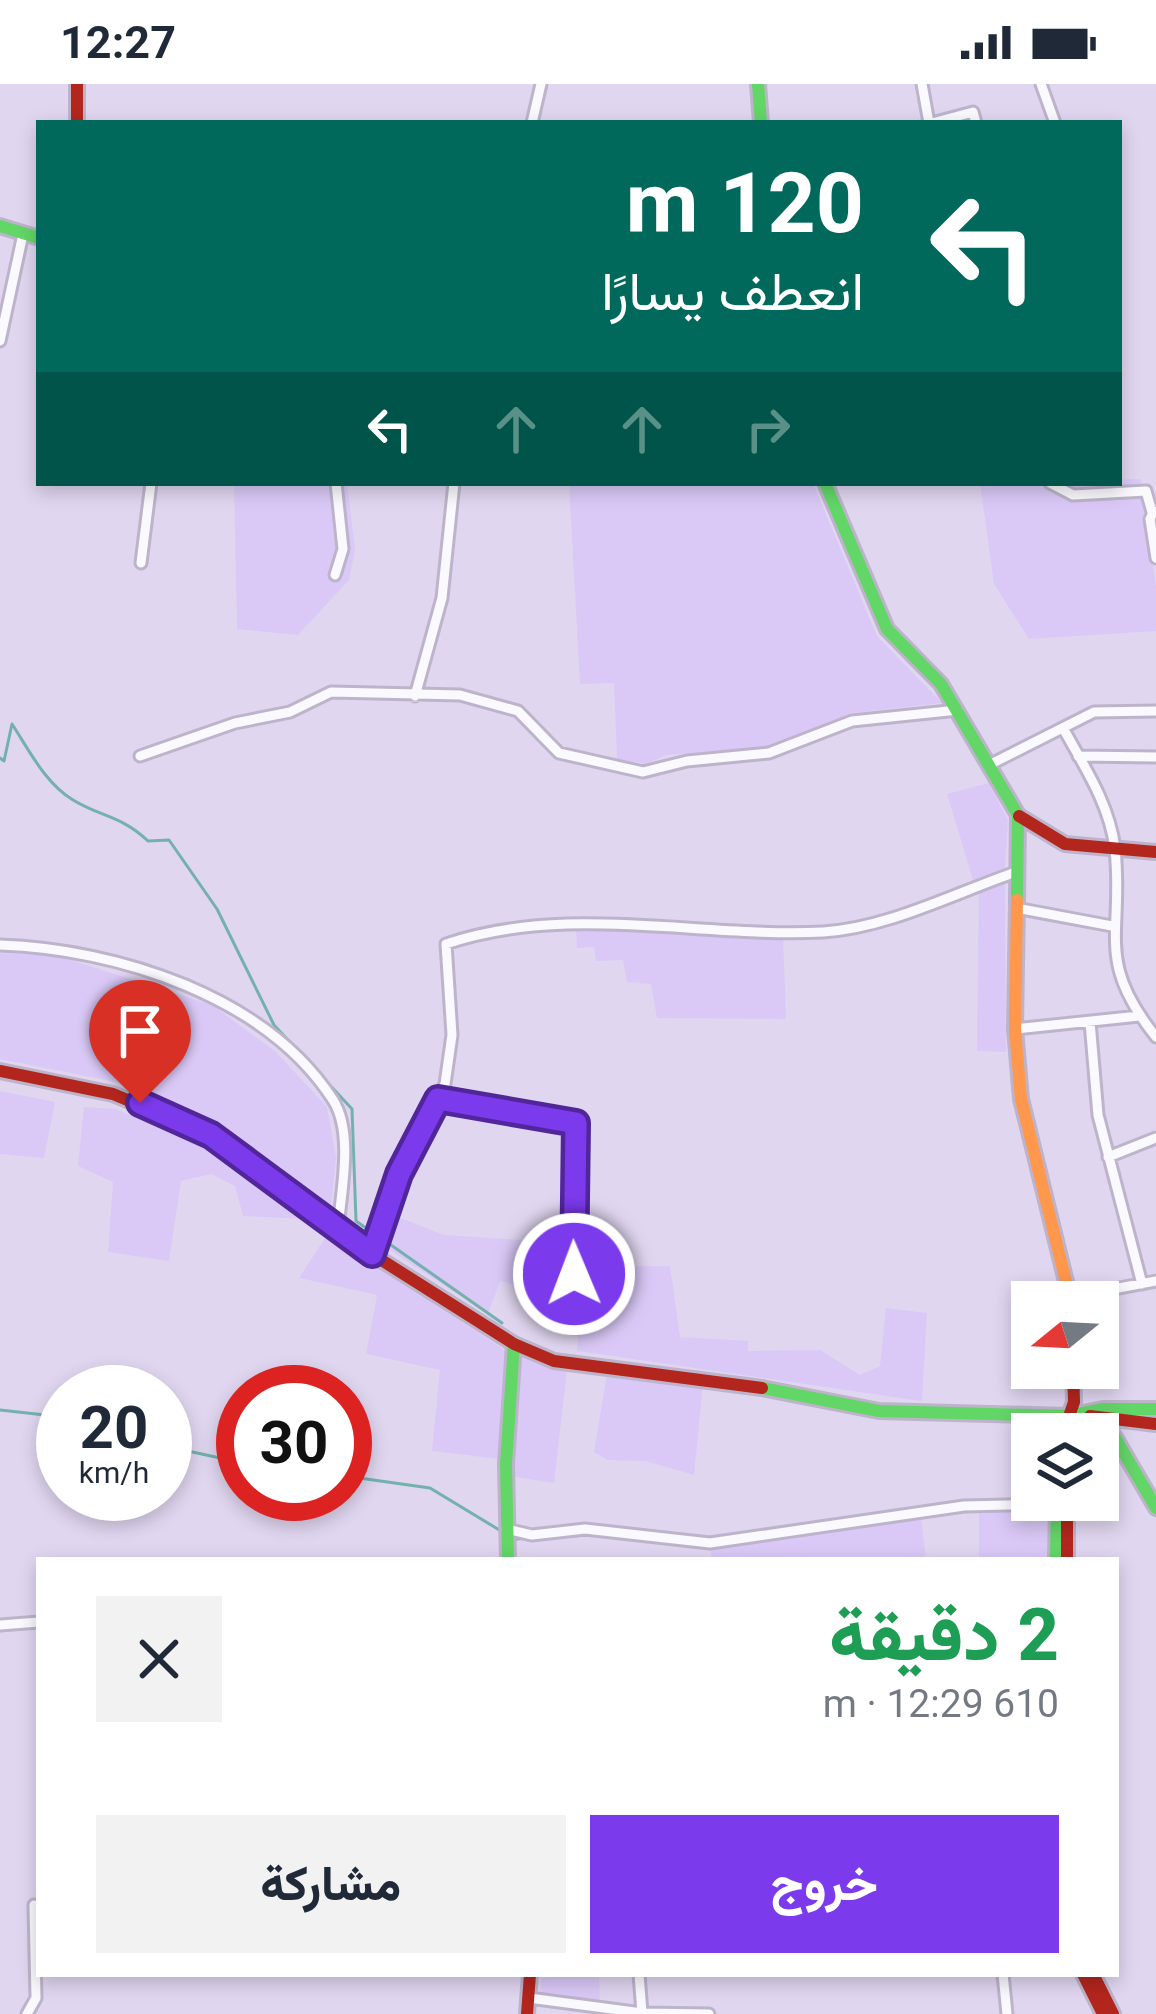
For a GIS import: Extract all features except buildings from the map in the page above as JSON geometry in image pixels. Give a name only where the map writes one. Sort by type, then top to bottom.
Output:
[{"type":"main road","points":[[76,84],[77,120]]},
{"type":"main road","points":[[758,84],[761,120]]},
{"type":"main road","points":[[0,226],[36,237]]},
{"type":"main road","points":[[826,486],[887,629],[941,684],[1018,815],[1053,843],[1072,850],[1156,850]]},
{"type":"main road","points":[[1018,815],[1015,1029],[1021,1100],[1066,1281]]},
{"type":"main road","points":[[0,1071],[113,1094],[211,1135],[372,1254],[514,1344],[554,1361],[733,1382],[879,1411],[1011,1414]]},
{"type":"main road","points":[[508,1557],[514,1344]]},
{"type":"main road","points":[[1096,1413],[1156,1409]]},
{"type":"main road","points":[[1119,1423],[1156,1424]]},
{"type":"main road","points":[[1119,1445],[1156,1508]]},
{"type":"main road","points":[[1056,1557],[1059,1521]]},
{"type":"main road","points":[[1062,1521],[1067,1557]]},
{"type":"main road","points":[[527,2014],[530,1977]]},
{"type":"main road","points":[[1084,1977],[1103,2014]]},
{"type":"main road","points":[[1095,1977],[1113,2014]]},
{"type":"street","points":[[533,120],[541,84]]},
{"type":"street","points":[[922,84],[930,120]]},
{"type":"street","points":[[1041,84],[1054,120]]},
{"type":"street","points":[[942,120],[973,112],[975,120]]},
{"type":"street","points":[[0,341],[23,234]]},
{"type":"street","points":[[141,563],[151,486]]},
{"type":"street","points":[[335,575],[343,549],[336,486]]},
{"type":"street","points":[[415,696],[442,598],[454,486]]},
{"type":"street","points":[[1056,486],[1073,495],[1146,490],[1154,511],[1156,558]]},
{"type":"street","points":[[140,756],[235,723],[290,712],[331,692],[460,695],[518,711],[560,753],[643,772],[687,761],[769,753],[852,721],[958,710]]},
{"type":"street","points":[[992,764],[1094,712],[1156,711]]},
{"type":"street","points":[[1063,728],[1104,806],[1115,850],[1114,965],[1139,1016],[1156,1037]]},
{"type":"street","points":[[1078,756],[1156,757]]},
{"type":"street","points":[[372,1254],[399,1174],[438,1099],[452,1035],[446,944],[477,934],[576,924],[825,932],[903,914],[1016,872]]},
{"type":"street","points":[[1016,908],[1112,926]]},
{"type":"street","points":[[0,945],[59,947],[216,997],[281,1045],[335,1103],[344,1158],[338,1228]]},
{"type":"street","points":[[1015,1029],[1139,1016]]},
{"type":"street","points":[[1090,1022],[1098,1115],[1142,1284]]},
{"type":"street","points":[[438,1099],[576,1123],[574,1274]]},
{"type":"street","points":[[1108,1157],[1156,1138]]},
{"type":"street","points":[[1119,1289],[1156,1281]]},
{"type":"street","points":[[506,1529],[532,1535],[585,1529],[710,1543],[964,1506],[1011,1504]]},
{"type":"street","points":[[0,1625],[36,1622]]},
{"type":"street","points":[[27,2014],[36,1998],[34,1905]]},
{"type":"street","points":[[639,1977],[641,2013]]},
{"type":"street","points":[[1004,1977],[1007,2014]]},
{"type":"street","points":[[529,1998],[641,2013],[709,2014]]},
{"type":"shaded area","points":[[1122,479],[1141,479],[1156,587],[1156,631],[1029,639],[994,584],[980,486],[1122,486]]},
{"type":"shaded area","points":[[234,486],[347,486],[355,550],[349,580],[298,635],[237,629]]},
{"type":"shaded area","points":[[569,486],[814,486],[877,636],[942,703],[852,713],[768,747],[666,755],[646,764],[617,759],[614,683],[580,684]]},
{"type":"shaded area","points":[[989,783],[1008,820],[1005,869],[973,880],[947,794]]},
{"type":"shaded area","points":[[1005,884],[1006,1052],[977,1051],[979,891]]},
{"type":"shaded area","points":[[576,930],[783,935],[786,1019],[657,1018],[651,984],[627,982],[623,960],[596,961],[594,947],[577,948]]},
{"type":"shaded area","points":[[0,953],[58,956],[212,1005],[275,1051],[327,1107],[336,1158],[331,1208],[217,1125],[171,1102],[116,1082],[0,1059]]},
{"type":"shaded area","points":[[0,1091],[55,1102],[44,1158],[0,1154]]},
{"type":"shaded area","points":[[84,1107],[116,1109],[207,1149],[304,1219],[243,1216],[235,1186],[211,1174],[181,1181],[169,1261],[108,1252],[113,1182],[78,1166]]},
{"type":"shaded area","points":[[393,1215],[444,1235],[521,1240],[515,1285],[500,1281],[488,1314],[382,1245]]},
{"type":"shaded area","points":[[327,1235],[505,1350],[500,1459],[432,1451],[440,1370],[366,1354],[377,1295],[299,1278]]},
{"type":"shaded area","points":[[670,1266],[680,1337],[748,1341],[748,1351],[820,1350],[860,1375],[880,1366],[886,1308],[927,1313],[922,1401],[577,1351],[584,1267]]},
{"type":"shaded area","points":[[521,1354],[567,1370],[554,1483],[510,1476]]},
{"type":"shaded area","points":[[607,1373],[703,1385],[694,1475],[646,1461],[608,1460],[594,1452]]},
{"type":"shaded area","points":[[1011,1511],[1011,1521],[1049,1521],[1049,1557],[979,1557],[979,1512]]},
{"type":"shaded area","points":[[921,1519],[926,1557],[712,1557],[710,1548]]},
{"type":"shaded area","points":[[541,1977],[599,1977],[600,2001],[540,1998]]},
{"type":"waterway","points":[[0,758],[4,761],[12,724],[63,793],[129,826],[148,841],[169,840],[217,909],[274,1025],[352,1109],[356,1221],[373,1233]]},
{"type":"waterway","points":[[381,1238],[502,1323]]},
{"type":"waterway","points":[[0,1410],[36,1414]]},
{"type":"waterway","points":[[192,1452],[216,1457]]},
{"type":"waterway","points":[[372,1480],[430,1488],[501,1531]]},
{"type":"waterway","points":[[514,1539],[589,1535]]},
{"type":"traffic: fast","points":[[758,84],[761,120]]},
{"type":"traffic: fast","points":[[0,226],[36,237]]},
{"type":"traffic: fast","points":[[826,486],[887,629],[941,684],[1018,815],[1017,900]]},
{"type":"traffic: fast","points":[[508,1557],[506,1464],[514,1344]]},
{"type":"traffic: fast","points":[[762,1388],[879,1411],[1068,1416],[1103,1409],[1156,1409]]},
{"type":"traffic: fast","points":[[1119,1444],[1156,1508]]},
{"type":"traffic: fast","points":[[1056,1557],[1057,1521]]},
{"type":"traffic: slow","points":[[1017,900],[1015,1029],[1021,1099],[1066,1281]]},
{"type":"traffic: jam","points":[[77,84],[77,120]]},
{"type":"traffic: jam","points":[[1019,816],[1065,844],[1156,852]]},
{"type":"traffic: jam","points":[[0,1071],[113,1094],[211,1135],[372,1254],[514,1344],[554,1361],[762,1388]]},
{"type":"traffic: jam","points":[[1070,1413],[1074,1389]]},
{"type":"traffic: jam","points":[[1119,1420],[1156,1424]]},
{"type":"traffic: jam","points":[[1067,1521],[1067,1557]]},
{"type":"traffic: jam","points":[[527,2014],[530,1977]]},
{"type":"traffic: jam","points":[[1084,1977],[1103,2014]]},
{"type":"traffic: jam","points":[[1094,1977],[1113,2014]]},
{"type":"route","points":[[140,1103],[211,1135],[372,1254],[399,1174],[438,1099],[576,1123],[574,1274]]}]
